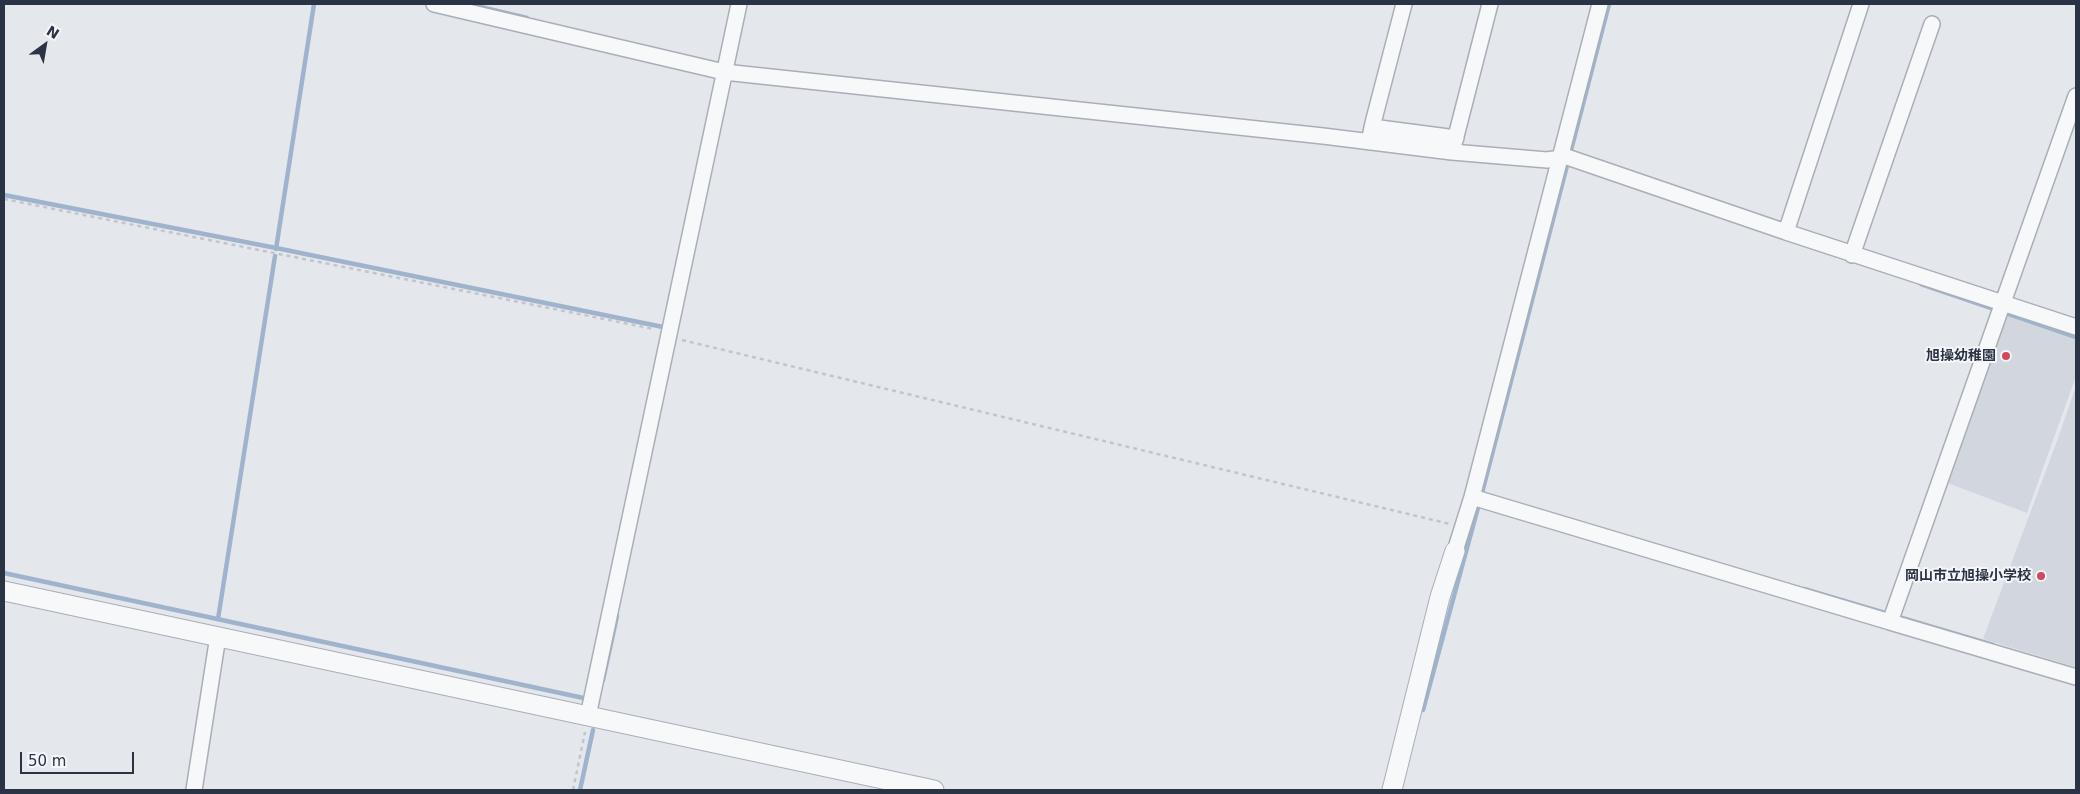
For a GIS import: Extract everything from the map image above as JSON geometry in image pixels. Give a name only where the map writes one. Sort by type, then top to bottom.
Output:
[{"type":"street","points":[[434,4],[724,72],[1323,136],[1371,135],[1454,144],[1547,160],[1566,158],[1786,232],[2002,308],[2076,328]]},
{"type":"street","points":[[588,716],[674,336],[724,72],[739,4]]},
{"type":"street","points":[[1371,135],[1404,4]]},
{"type":"street","points":[[1454,144],[1490,4]]},
{"type":"street","points":[[1392,790],[1440,597],[1463,527],[1478,498],[1566,158],[1600,4]]},
{"type":"street","points":[[1786,232],[1861,4]]},
{"type":"street","points":[[1852,255],[1932,24]]},
{"type":"street","points":[[1892,617],[2076,96]]},
{"type":"street","points":[[1478,498],[1892,617],[2076,677]]},
{"type":"street","points":[[4,590],[934,790]]},
{"type":"street","points":[[194,790],[218,636]]},
{"type":"path","points":[[4,199],[674,336],[1463,527]]},
{"type":"path","points":[[573,790],[588,716]]},
{"type":"shaded area","points":[[2008,316],[2076,339],[2076,376],[2027,513],[1945,482]]},
{"type":"shaded area","name":"岡山市立旭操小学校","points":[[2076,386],[2076,667],[1983,639]]},
{"type":"waterway","points":[[276,249],[314,4]]},
{"type":"waterway","points":[[468,4],[527,18]]},
{"type":"waterway","points":[[1423,710],[1482,493],[1609,4]]},
{"type":"waterway","points":[[4,195],[663,327]]},
{"type":"waterway","points":[[218,619],[275,256]]},
{"type":"waterway","points":[[1921,284],[2076,337]]},
{"type":"waterway","points":[[4,573],[588,699]]},
{"type":"waterway","points":[[1804,589],[1993,645]]},
{"type":"waterway","points":[[603,680],[617,616]]},
{"type":"waterway","points":[[580,790],[593,730]]},
{"type":"place","name":"旭操幼稚園","points":[[2006,356]]},
{"type":"place","name":"岡山市立旭操小学校","points":[[2041,576]]}]
